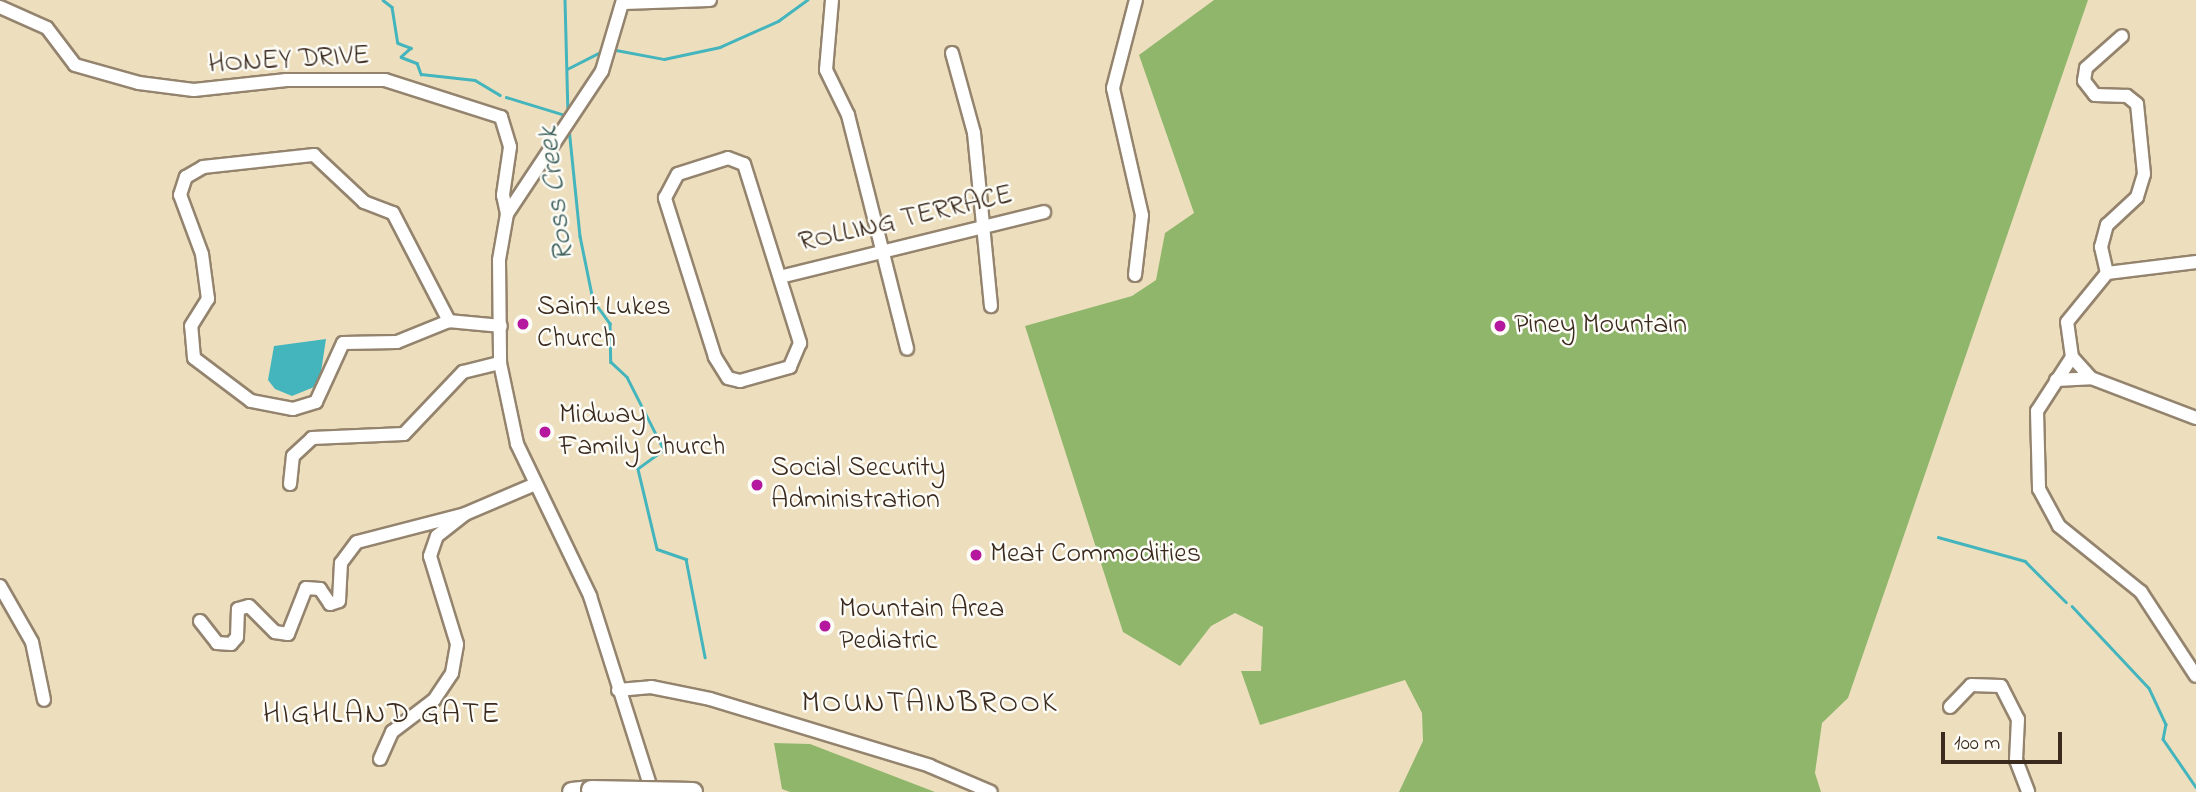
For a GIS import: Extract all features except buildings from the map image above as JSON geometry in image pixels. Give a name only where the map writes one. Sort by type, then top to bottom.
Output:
[{"type":"highway","points":[[572,792],[693,792]]},
{"type":"street","points":[[652,792],[590,596],[533,485],[505,405],[500,363],[499,260],[508,214],[602,71],[623,2],[710,0]]},
{"type":"street","points":[[832,0],[826,70],[848,115],[907,349]]},
{"type":"street","points":[[1135,275],[1142,215],[1113,89],[1136,0]]},
{"type":"street","name":"HONEY DRIVE","points":[[0,7],[47,28],[75,65],[139,83],[194,90],[286,80],[384,80],[501,117],[510,147],[503,195],[508,214]]},
{"type":"street","points":[[2106,273],[2101,247],[2107,225],[2141,190],[2139,113],[2127,96],[2095,95],[2083,74],[2122,36]]},
{"type":"street","points":[[951,53],[970,110],[985,228],[991,306]]},
{"type":"street","points":[[449,321],[393,213],[364,202],[314,155],[203,167],[186,177],[180,195],[202,254],[208,299],[191,326],[194,358],[251,401],[293,409],[316,402],[343,343],[397,342],[449,321],[501,327]]},
{"type":"street","points":[[719,157],[744,164],[780,277],[799,357],[759,378],[728,378],[715,357],[665,198],[678,174],[719,157]]},
{"type":"street","name":"ROLLING TERRACE","points":[[780,277],[1044,212]]},
{"type":"street","points":[[2091,378],[2072,357],[2067,322],[2106,273],[2196,262]]},
{"type":"street","points":[[2072,357],[2042,398],[2033,435],[2046,507],[2059,526],[2141,592],[2196,676]]},
{"type":"street","points":[[290,484],[293,456],[312,438],[404,434],[463,372],[500,363]]},
{"type":"street","points":[[2059,374],[2091,378],[2196,418]]},
{"type":"street","points":[[200,621],[217,643],[226,645],[236,640],[243,606],[284,634],[294,628],[306,588],[320,589],[330,604],[339,601],[341,563],[357,542],[465,514],[533,485]]},
{"type":"street","points":[[380,759],[392,732],[434,700],[452,673],[457,644],[430,556],[437,536],[465,514]]},
{"type":"street","points":[[0,586],[32,642],[44,701]]},
{"type":"street","points":[[1950,707],[1971,685],[2001,686],[2018,719],[2016,760],[2028,792]]},
{"type":"street","points":[[618,690],[652,687],[710,699],[930,766],[991,792]]},
{"type":"green space","points":[[1214,0],[2088,0],[1848,698],[1822,723],[1815,773],[1821,792],[1399,792],[1423,741],[1422,713],[1405,680],[1260,725],[1241,671],[1261,671],[1263,627],[1235,613],[1211,626],[1180,666],[1123,632],[1025,326],[1132,296],[1156,280],[1165,233],[1194,213],[1139,55]]},
{"type":"green space","points":[[774,743],[810,744],[935,792],[790,792],[782,789]]},
{"type":"water","points":[[326,339],[319,385],[292,396],[275,389],[268,380],[274,346]]},
{"type":"waterway","points":[[383,0],[392,7],[398,43],[411,48],[401,57],[417,63],[421,74],[475,80],[500,95]]},
{"type":"waterway","name":"Ross Creek","points":[[565,0],[568,111]]},
{"type":"waterway","points":[[616,50],[664,59],[720,47],[778,21],[807,0]]},
{"type":"waterway","points":[[567,69],[602,51]]},
{"type":"waterway","points":[[506,97],[568,116]]},
{"type":"waterway","name":"Ross Creek","points":[[569,128],[580,236],[593,300],[610,323],[611,362],[627,377],[664,450],[638,469],[657,549],[686,559],[705,657]]},
{"type":"waterway","points":[[1938,537],[2025,561],[2066,602]]},
{"type":"waterway","points":[[2072,606],[2149,688],[2166,724],[2163,739],[2196,787]]},
{"type":"place","name":"Saint Lukes Church","points":[[523,324]]},
{"type":"place","name":"Piney Mountain","points":[[1500,326]]},
{"type":"place","name":"Midway Family Church","points":[[545,432]]},
{"type":"place","name":"Social Security Administration","points":[[757,485]]},
{"type":"place","name":"Meat Commodities","points":[[976,555]]},
{"type":"place","name":"Mountain Area Pediatric","points":[[825,626]]},
{"type":"district","name":"MOUNTAINBROOK","points":[[930,704]]},
{"type":"district","name":"HIGHLAND GATE","points":[[382,715]]}]
